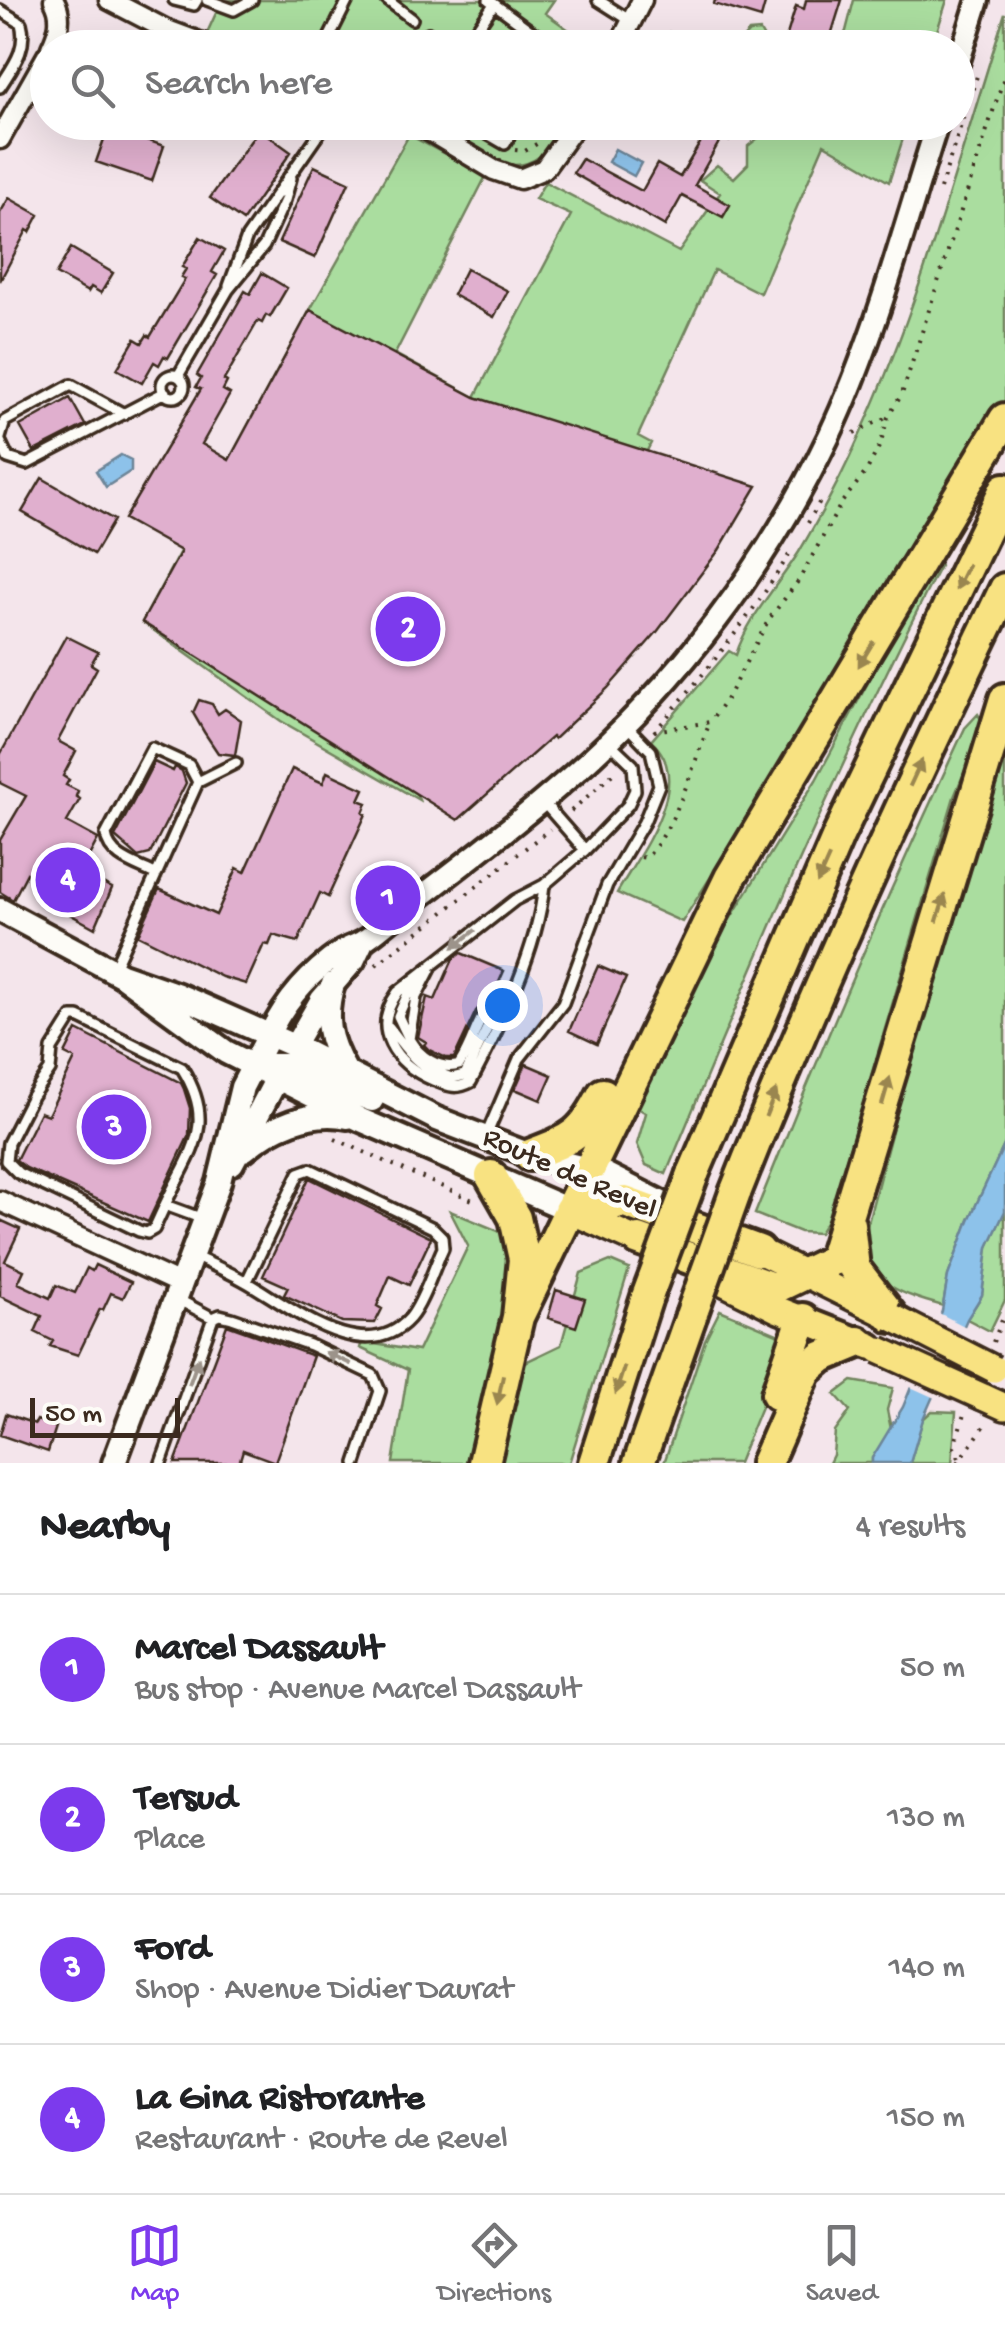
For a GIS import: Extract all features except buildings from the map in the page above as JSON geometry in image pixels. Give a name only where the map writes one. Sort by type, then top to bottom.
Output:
[{"type":"highway","points":[[518,1318],[730,878],[1005,419]]},
{"type":"highway","points":[[594,1463],[693,1174],[838,836],[1005,489]]},
{"type":"highway","points":[[639,1463],[735,1194],[793,1046],[922,760],[1005,590]]},
{"type":"highway","points":[[639,1240],[770,1287],[831,1260],[849,1218],[1005,699]]},
{"type":"highway","points":[[530,1155],[570,1140],[591,1119],[642,1014],[663,980],[696,944]]},
{"type":"highway","points":[[484,1463],[518,1318],[524,1259],[515,1218],[491,1176]]},
{"type":"highway","points":[[569,1210],[625,1202],[759,1250]]},
{"type":"highway","points":[[849,1218],[854,1268],[892,1317]]},
{"type":"highway","points":[[754,1463],[803,1319]]},
{"type":"highway","points":[[766,1463],[806,1371],[822,1357],[868,1346]]},
{"type":"main road","name":"Route de Revel","points":[[0,910],[117,973],[216,1046],[261,1049],[285,1063],[346,1072],[436,1119],[485,1139],[530,1155],[601,1172],[999,1371]]},
{"type":"main road","name":"Route de Revel","points":[[117,973],[178,994],[285,1063],[361,1120],[639,1240],[868,1346],[986,1407]]},
{"type":"main road","points":[[333,984],[326,1016],[328,1036],[346,1072]]},
{"type":"main road","points":[[114,1463],[219,1182],[242,1088],[261,1049]]},
{"type":"main road","points":[[219,1182],[285,1063],[412,1116],[436,1119]]},
{"type":"main road","points":[[236,1157],[262,1136],[308,1118],[338,1115],[361,1120]]},
{"type":"main road","points":[[803,1274],[803,1319]]},
{"type":"street","points":[[54,0],[59,9],[57,30]]},
{"type":"street","points":[[109,0],[166,30]]},
{"type":"street","points":[[627,30],[642,0]]},
{"type":"street","points":[[969,30],[978,0]]},
{"type":"street","points":[[0,139],[30,85]]},
{"type":"street","points":[[444,140],[494,170],[520,179],[544,169],[565,140]]},
{"type":"street","points":[[261,1049],[283,1006],[297,991],[344,950],[364,940],[542,801],[626,725],[737,594],[768,547],[830,434],[883,294],[932,140]]},
{"type":"street","points":[[285,1063],[364,940]]},
{"type":"street","points":[[0,1201],[178,1291]]},
{"type":"lane","points":[[174,0],[188,6],[197,0]]},
{"type":"lane","points":[[207,0],[234,10],[252,0]]},
{"type":"lane","points":[[333,30],[348,0]]},
{"type":"lane","points":[[386,0],[412,19]]},
{"type":"lane","points":[[598,0],[631,21]]},
{"type":"lane","points":[[475,30],[492,2],[530,30]]},
{"type":"lane","points":[[0,10],[22,23],[24,35],[22,49],[0,87]]},
{"type":"lane","points":[[228,290],[246,237],[315,140]]},
{"type":"lane","points":[[498,140],[505,144],[507,140]]},
{"type":"lane","points":[[178,376],[228,290],[264,246],[291,178]]},
{"type":"lane","points":[[124,414],[71,384],[6,421],[0,439],[8,458],[26,464],[124,414],[164,392],[176,396],[184,383],[178,376],[170,375],[164,380],[164,392]]},
{"type":"lane","points":[[485,1139],[519,1059],[563,1003],[607,885],[644,822],[659,785],[651,751],[626,725]]},
{"type":"lane","points":[[544,885],[542,913],[471,1082],[460,1088],[406,1066],[392,1047],[388,1025],[390,1002],[398,992],[515,900],[544,885],[628,805],[635,790],[633,765],[608,741]]},
{"type":"lane","points":[[155,874],[113,852],[106,844],[106,836],[152,748],[190,765],[198,782]]},
{"type":"lane","points":[[117,973],[155,874],[198,782],[236,763]]},
{"type":"lane","points":[[542,801],[585,850]]},
{"type":"lane","points":[[438,960],[422,980],[408,1039],[436,1064],[459,1066],[485,1008],[513,988]]},
{"type":"lane","points":[[78,1016],[182,1068],[189,1079],[203,1117],[165,1205],[154,1229],[139,1232],[18,1173],[6,1161],[8,1142],[50,1070],[52,1049],[72,1017],[78,1016]]},
{"type":"lane","points":[[192,1255],[351,1338],[382,1336],[410,1318],[443,1248],[442,1236],[433,1228],[310,1169],[299,1173],[247,1281]]},
{"type":"lane","points":[[165,1205],[205,1220]]},
{"type":"lane","points":[[178,1291],[213,1318]]},
{"type":"lane","points":[[160,1463],[213,1318],[220,1315],[310,1345],[373,1375],[380,1391],[356,1463]]},
{"type":"path","points":[[628,850],[646,858],[652,851],[674,811],[710,722],[881,443],[888,417],[902,394],[1005,74]]},
{"type":"path","points":[[505,144],[526,151],[542,140]]},
{"type":"path","points":[[854,433],[888,417]]},
{"type":"path","points":[[654,731],[710,722]]},
{"type":"path","points":[[568,814],[620,766]]},
{"type":"path","points":[[363,975],[554,826]]},
{"type":"path","name":"Route de Revel","points":[[330,1136],[488,1207]]},
{"type":"path","points":[[993,1341],[1005,1314]]},
{"type":"path","points":[[958,1461],[954,1447],[986,1407]]},
{"type":"path","points":[[958,1461],[986,1407]]},
{"type":"green space","points":[[222,0],[554,0],[545,13],[569,30],[208,30]]},
{"type":"green space","points":[[854,0],[947,0],[937,30],[846,30]]},
{"type":"green space","points":[[1005,13],[1005,402],[940,518],[682,922],[617,893],[650,838],[666,796],[668,776],[664,757],[651,741],[729,651],[736,655],[748,628],[799,552],[846,466],[902,334],[966,140],[975,140],[975,110]]},
{"type":"green space","points":[[406,140],[418,140],[486,176],[395,354],[475,397],[571,215],[535,199],[545,182],[679,252],[720,193],[700,180],[717,165],[734,178],[748,164],[748,146],[756,140],[903,140],[889,182],[824,144],[760,293],[714,270],[638,436],[651,443],[625,493],[415,791],[419,800],[281,721],[142,622]]},
{"type":"green space","points":[[459,140],[555,140],[535,159],[520,165],[487,157]]},
{"type":"green space","points":[[936,563],[940,566],[831,791],[666,1174],[646,1165],[637,1144],[646,1113],[636,1107],[711,950],[816,780]]},
{"type":"green space","points":[[978,714],[984,725],[954,797],[829,1217],[819,1233],[800,1232],[755,1214],[910,848],[965,728]]},
{"type":"green space","points":[[1005,747],[1005,1143],[969,1220],[948,1276],[943,1306],[916,1298],[880,1278],[865,1256],[863,1241],[905,1081]]},
{"type":"green space","points":[[450,1211],[508,1235],[509,1284],[498,1347],[468,1463],[393,1463],[408,1370],[360,1348],[362,1342],[418,1351],[468,1246]]},
{"type":"green space","points":[[1005,1211],[1005,1300],[990,1331],[967,1319],[982,1295],[988,1247]]},
{"type":"green space","points":[[610,1261],[629,1269],[569,1463],[498,1463],[519,1365],[561,1345],[581,1273]]},
{"type":"green space","points":[[720,1310],[777,1334],[785,1348],[738,1463],[664,1463],[705,1340]]},
{"type":"green space","points":[[852,1381],[893,1388],[887,1410],[891,1429],[872,1463],[829,1463],[835,1432],[850,1411],[835,1394]]},
{"type":"green space","points":[[932,1411],[956,1412],[952,1463],[910,1463],[923,1419]]},
{"type":"water","points":[[615,149],[641,163],[634,176],[608,162]]},
{"type":"water","points":[[121,455],[131,460],[131,471],[106,487],[96,471]]},
{"type":"water","points":[[1005,1143],[1005,1211],[988,1247],[982,1295],[967,1319],[923,1419],[910,1463],[872,1463],[903,1407],[942,1311],[948,1276],[969,1220]]},
{"type":"pier","points":[[937,1312],[968,1328],[937,1399],[906,1385]]},
{"type":"place","name":"Tersud","points":[[408,629]]},
{"type":"place","name":"La Gina Ristorante","points":[[68,880]]},
{"type":"place","name":"Marcel Dassault","points":[[388,898]]},
{"type":"place","name":"Ford","points":[[114,1127]]}]
